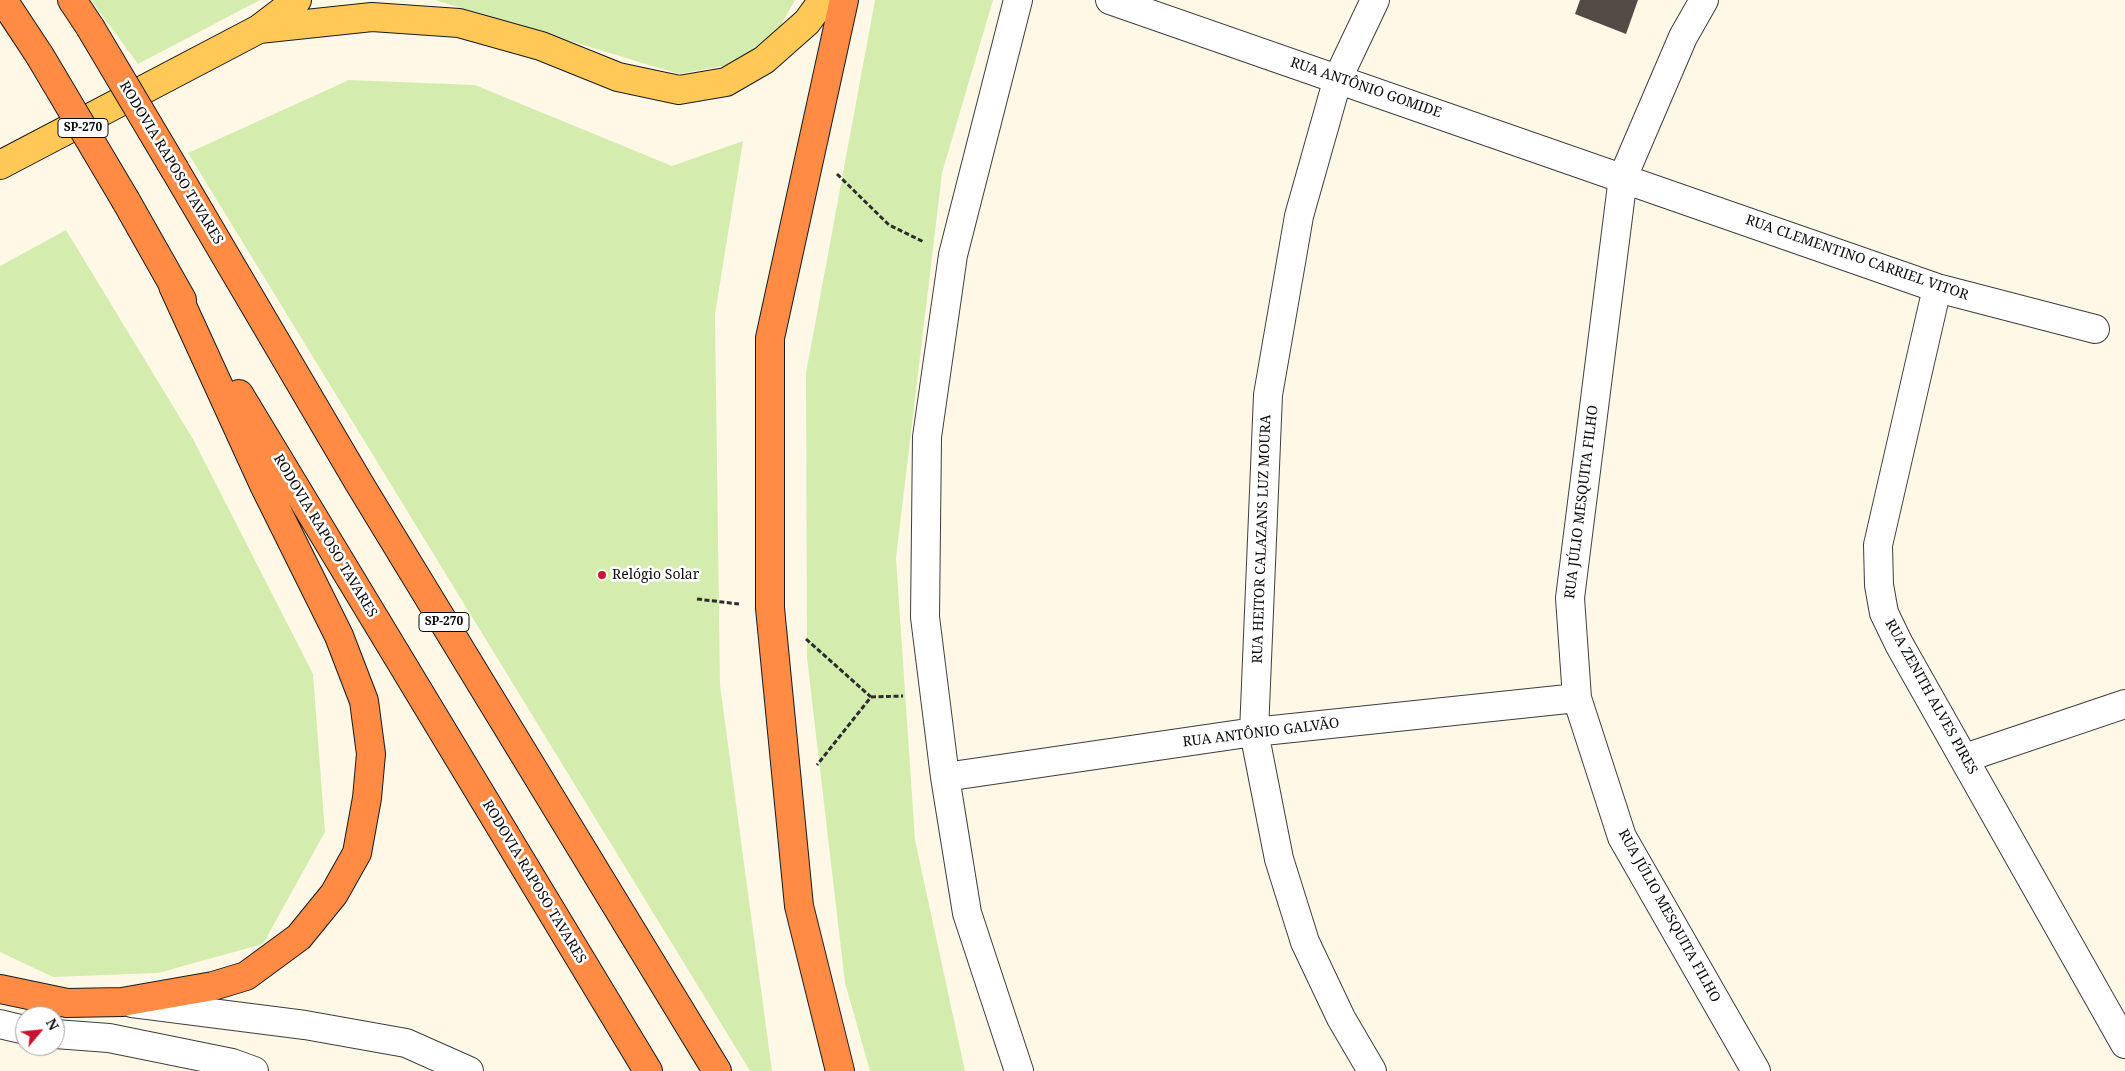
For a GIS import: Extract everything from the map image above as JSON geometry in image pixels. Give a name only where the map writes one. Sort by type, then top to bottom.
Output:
[{"type":"highway","name":"RODOVIA RAPOSO TAVARES","points":[[3,0],[40,56],[126,201],[173,286],[648,1071]]},
{"type":"highway","name":"RODOVIA RAPOSO TAVARES","points":[[72,0],[175,170],[359,483],[717,1071]]},
{"type":"highway","points":[[840,1071],[799,906],[770,608],[770,338],[812,139],[844,0]]},
{"type":"highway","points":[[0,988],[67,1003],[122,1002],[213,986],[246,976],[299,938],[334,894],[357,853],[367,798],[371,754],[364,701],[340,636],[264,485],[173,286]]},
{"type":"main road","points":[[0,165],[259,29],[297,0]]},
{"type":"main road","points":[[259,29],[372,17],[459,23],[541,46],[618,77],[679,90],[726,82],[764,60],[807,22],[823,0]]},
{"type":"street","points":[[1018,0],[954,255],[927,437],[925,617],[945,777],[967,913],[1019,1071]]},
{"type":"street","name":"RUA ANTÔNIO GOMIDE","points":[[1110,0],[1623,177]]},
{"type":"street","name":"RUA HEITOR CALAZANS LUZ MOURA","points":[[1372,1071],[1341,1018],[1305,942],[1279,859],[1254,732],[1268,395],[1299,216],[1338,78],[1375,0]]},
{"type":"street","name":"RUA JÚLIO MESQUITA FILHO","points":[[1704,0],[1683,37],[1623,177],[1570,598],[1577,698],[1622,837],[1756,1071]]},
{"type":"street","name":"RUA CLEMENTINO CARRIEL VITOR","points":[[1623,177],[1937,288],[2095,330]]},
{"type":"street","name":"RUA ZENITH ALVES PIRES","points":[[1937,288],[1878,545],[1879,585],[1884,613],[1899,644],[2125,1044]]},
{"type":"street","name":"RUA ANTÔNIO GALVÃO","points":[[945,777],[1254,732],[1577,698]]},
{"type":"street","points":[[1965,758],[2125,704]]},
{"type":"street","points":[[122,1002],[305,1025],[406,1042],[469,1071]]},
{"type":"street","points":[[0,1024],[15,1028]]},
{"type":"street","points":[[65,1035],[109,1038],[232,1063],[254,1071]]},
{"type":"path","points":[[812,139],[843,182],[889,225],[954,255]]},
{"type":"path","points":[[697,600],[770,608],[871,697],[789,800]]},
{"type":"green space","points":[[91,0],[260,0],[138,64]]},
{"type":"green space","points":[[435,0],[795,0],[775,36],[728,65],[679,74]]},
{"type":"green space","points":[[875,0],[993,0],[942,173],[896,558],[915,840],[965,1071],[870,1071],[845,983],[807,658],[806,373]]},
{"type":"green space","points":[[349,80],[475,85],[672,166],[743,141],[715,314],[720,685],[772,1071],[750,1071],[188,153]]},
{"type":"green space","points":[[66,230],[193,439],[313,674],[325,832],[263,944],[158,973],[53,977],[0,952],[0,266]]},
{"type":"building","points":[[1580,0],[1638,0],[1626,34],[1575,14]]},
{"type":"place","name":"Relógio Solar","points":[[602,575]]}]
